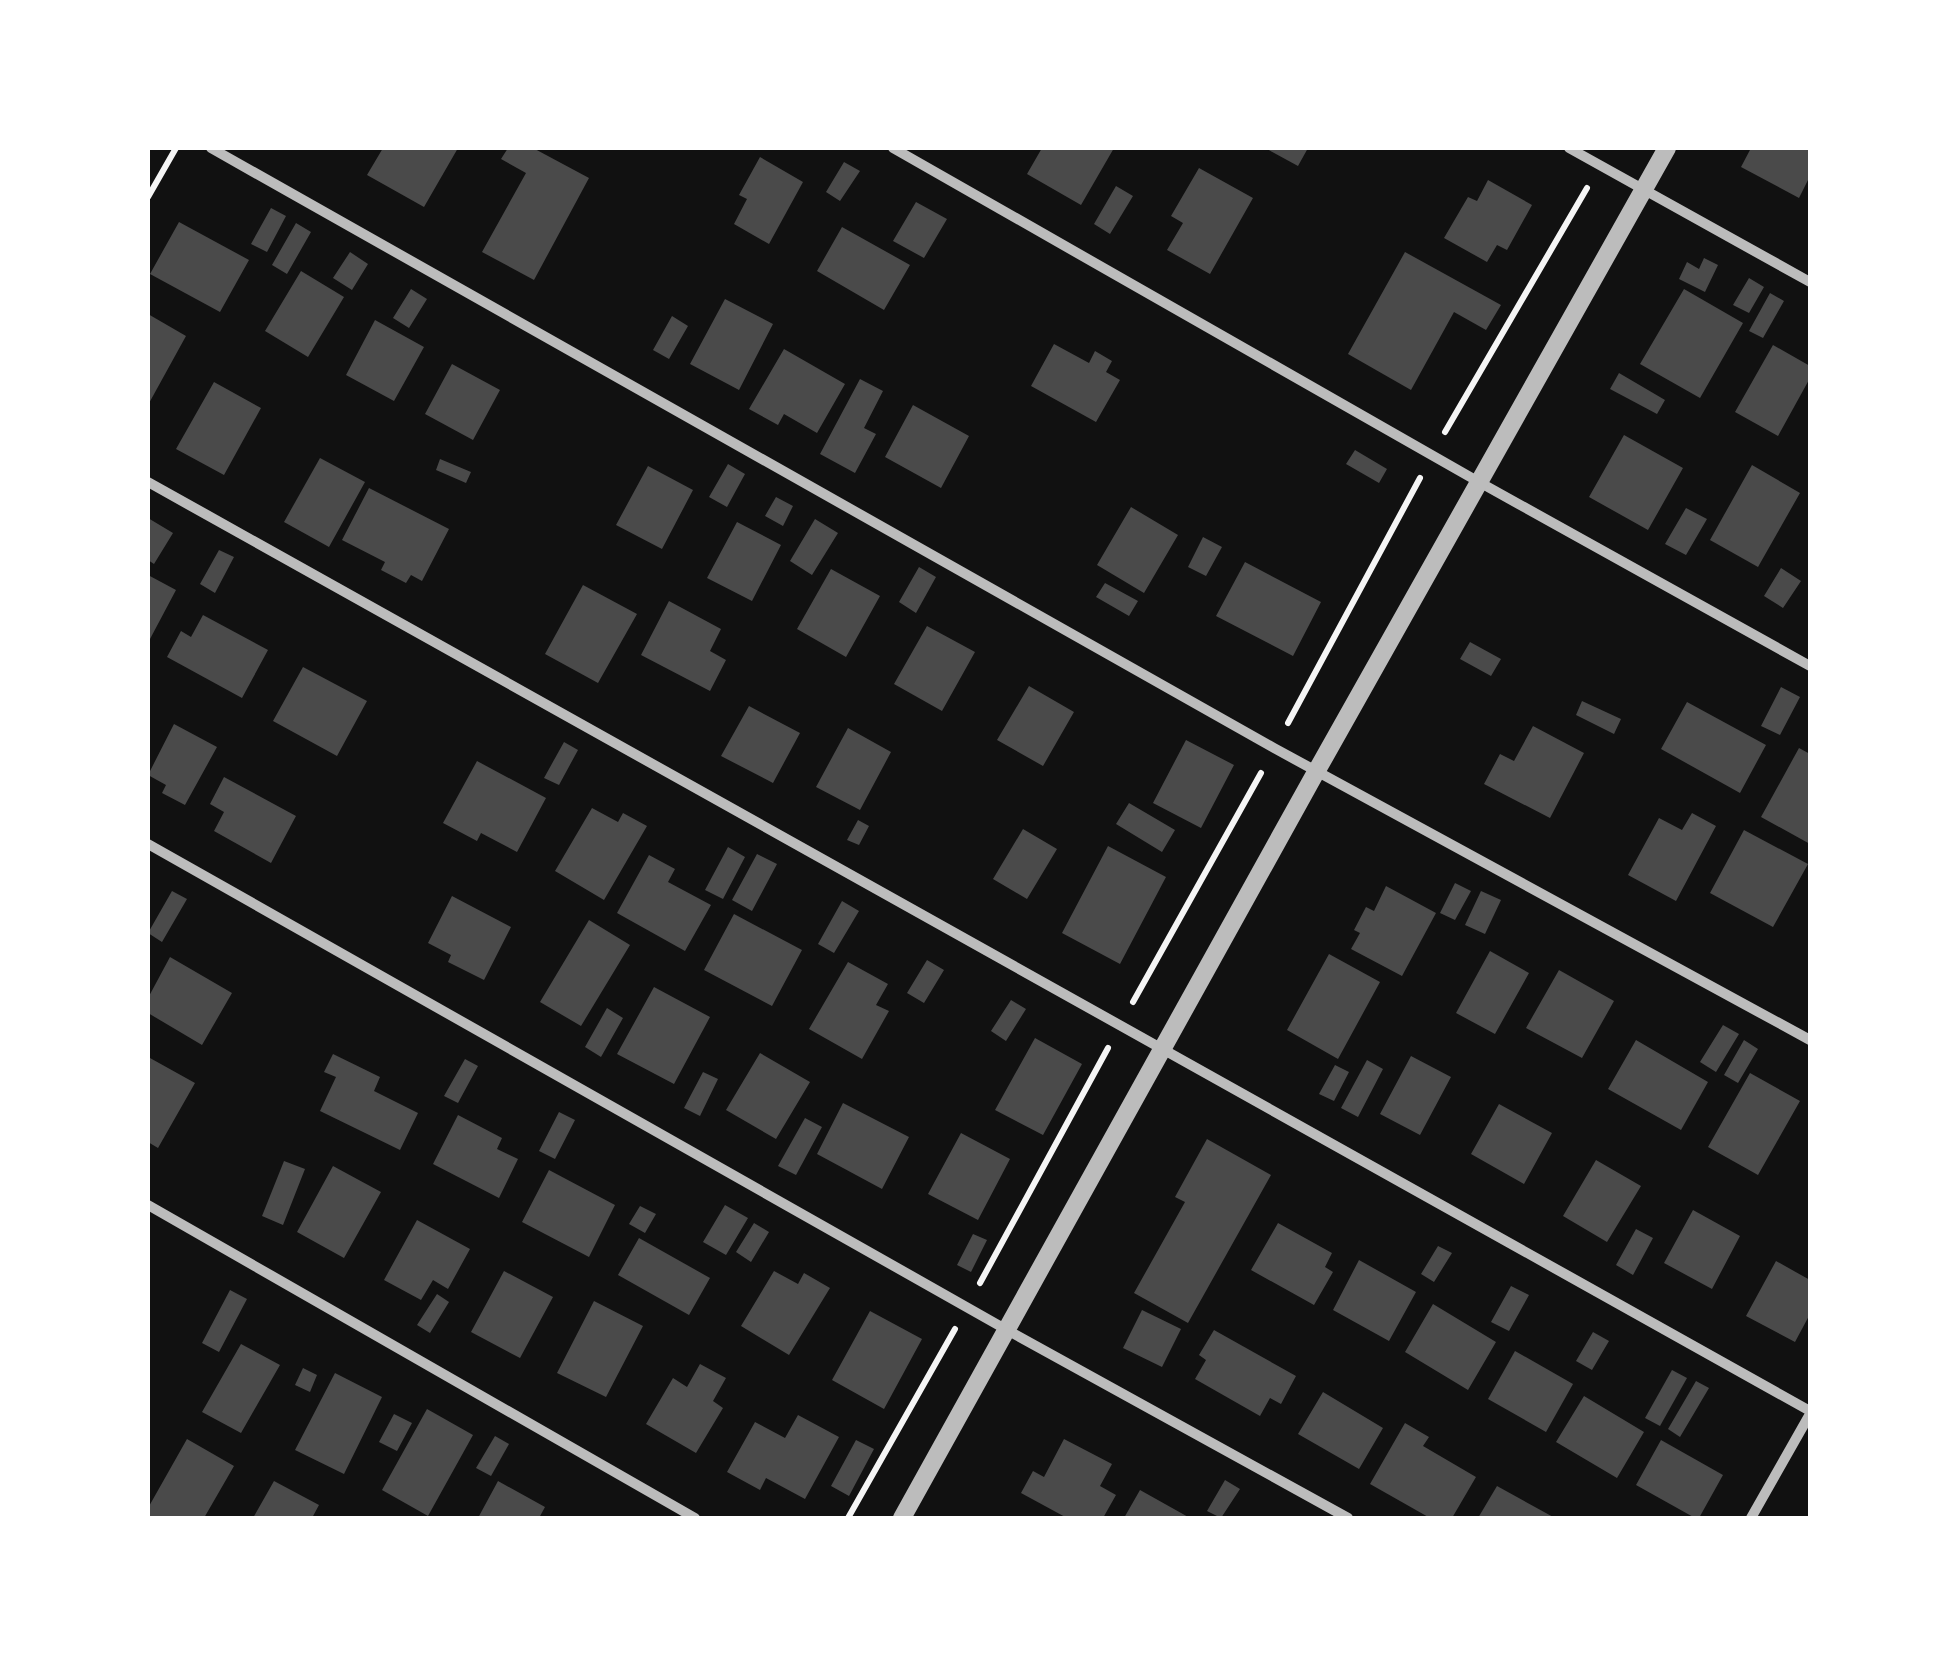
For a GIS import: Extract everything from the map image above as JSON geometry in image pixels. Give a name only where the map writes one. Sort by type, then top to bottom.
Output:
[{"type":"street","points":[[211,148],[1316,772],[1810,1040]]},
{"type":"street","points":[[893,148],[1810,666]]},
{"type":"street","points":[[1569,148],[1810,282]]},
{"type":"street","points":[[902,1518],[1666,148]]},
{"type":"street","points":[[148,482],[1810,1412],[1752,1518]]},
{"type":"street","points":[[148,844],[967,1308],[1348,1518]]},
{"type":"street","points":[[148,1205],[695,1518]]},
{"type":"path","points":[[148,197],[176,148]]},
{"type":"path","points":[[848,1518],[967,1308],[1432,454],[1600,165]]},
{"type":"building","points":[[383,148],[458,148],[424,207],[367,175]]},
{"type":"building","points":[[508,148],[533,148],[589,178],[534,280],[482,252],[526,173],[501,159]]},
{"type":"building","points":[[1042,148],[1114,148],[1081,205],[1027,174]]},
{"type":"building","points":[[1265,148],[1308,148],[1298,166]]},
{"type":"building","points":[[1751,148],[1810,148],[1810,176],[1799,198],[1741,167]]},
{"type":"building","points":[[760,157],[803,182],[769,244],[734,224],[747,199],[739,195]]},
{"type":"building","points":[[844,162],[860,171],[840,201],[826,192]]},
{"type":"building","points":[[1199,168],[1253,198],[1210,274],[1167,250],[1183,223],[1171,216]]},
{"type":"building","points":[[1488,180],[1532,205],[1507,250],[1497,245],[1487,262],[1444,238],[1468,197],[1477,201]]},
{"type":"building","points":[[1116,186],[1133,196],[1110,234],[1094,224]]},
{"type":"building","points":[[916,202],[947,219],[924,258],[893,241]]},
{"type":"building","points":[[271,208],[286,216],[267,252],[251,244]]},
{"type":"building","points":[[179,222],[249,260],[220,312],[150,274]]},
{"type":"building","points":[[296,223],[311,232],[287,274],[272,265]]},
{"type":"building","points":[[842,227],[910,265],[884,310],[817,271]]},
{"type":"building","points":[[350,252],[368,264],[352,290],[333,278]]},
{"type":"building","points":[[1405,252],[1501,305],[1486,330],[1454,312],[1411,390],[1348,354]]},
{"type":"building","points":[[1704,258],[1718,265],[1705,292],[1679,279],[1687,262],[1699,269]]},
{"type":"building","points":[[301,271],[344,297],[308,357],[265,331]]},
{"type":"building","points":[[1749,278],[1764,287],[1749,313],[1733,305]]},
{"type":"building","points":[[411,289],[427,299],[409,328],[393,318]]},
{"type":"building","points":[[1684,289],[1743,323],[1700,398],[1640,364]]},
{"type":"building","points":[[1770,293],[1784,301],[1763,338],[1749,331]]},
{"type":"building","points":[[725,299],[773,324],[739,390],[690,364]]},
{"type":"building","points":[[148,314],[186,336],[148,405]]},
{"type":"building","points":[[672,316],[688,326],[669,359],[653,350]]},
{"type":"building","points":[[375,320],[424,347],[394,401],[346,375]]},
{"type":"building","points":[[1054,344],[1089,363],[1095,351],[1112,361],[1106,372],[1120,380],[1096,422],[1031,386]]},
{"type":"building","points":[[1773,345],[1810,366],[1810,378],[1778,436],[1735,412]]},
{"type":"building","points":[[784,349],[845,384],[817,433],[784,414],[778,425],[749,409]]},
{"type":"building","points":[[452,364],[500,390],[473,440],[425,414]]},
{"type":"building","points":[[1619,373],[1665,400],[1657,414],[1610,389]]},
{"type":"building","points":[[860,379],[883,391],[864,428],[876,434],[855,473],[820,454]]},
{"type":"building","points":[[214,382],[261,408],[224,475],[176,449]]},
{"type":"building","points":[[913,405],[969,436],[941,488],[885,457]]},
{"type":"building","points":[[1624,435],[1683,468],[1648,530],[1589,497]]},
{"type":"building","points":[[1355,450],[1387,469],[1379,483],[1346,464]]},
{"type":"building","points":[[320,458],[365,482],[329,547],[284,522]]},
{"type":"building","points":[[440,459],[471,472],[466,483],[436,470]]},
{"type":"building","points":[[728,464],[745,474],[727,507],[709,497]]},
{"type":"building","points":[[1752,465],[1800,493],[1758,567],[1710,540]]},
{"type":"building","points":[[648,466],[693,490],[662,549],[616,525]]},
{"type":"building","points":[[369,488],[449,529],[422,581],[411,575],[406,583],[381,570],[385,562],[342,540]]},
{"type":"building","points":[[776,497],[793,506],[783,526],[765,516]]},
{"type":"building","points":[[1131,507],[1178,535],[1144,593],[1097,565]]},
{"type":"building","points":[[1686,508],[1707,519],[1686,555],[1665,544]]},
{"type":"building","points":[[148,518],[173,533],[154,564],[148,560]]},
{"type":"building","points":[[815,519],[838,533],[812,575],[790,561]]},
{"type":"building","points":[[737,522],[781,545],[752,601],[707,578]]},
{"type":"building","points":[[1203,537],[1222,547],[1206,576],[1188,567]]},
{"type":"building","points":[[219,550],[234,557],[215,593],[200,584]]},
{"type":"building","points":[[1245,562],[1321,602],[1293,656],[1216,616]]},
{"type":"building","points":[[919,567],[936,577],[916,613],[899,602]]},
{"type":"building","points":[[1781,568],[1801,581],[1783,608],[1764,596]]},
{"type":"building","points":[[831,569],[880,596],[846,657],[797,629]]},
{"type":"building","points":[[148,575],[176,590],[150,639],[148,638]]},
{"type":"building","points":[[1105,583],[1138,601],[1129,616],[1096,597]]},
{"type":"building","points":[[583,585],[637,614],[598,683],[545,654]]},
{"type":"building","points":[[669,601],[721,629],[710,651],[726,660],[710,691],[641,655]]},
{"type":"building","points":[[203,615],[268,650],[242,698],[167,657],[181,631],[191,637]]},
{"type":"building","points":[[927,626],[975,652],[942,711],[894,684]]},
{"type":"building","points":[[1470,642],[1501,659],[1491,676],[1460,659]]},
{"type":"building","points":[[303,667],[367,701],[337,756],[273,721]]},
{"type":"building","points":[[1029,686],[1074,712],[1043,766],[997,740]]},
{"type":"building","points":[[1781,687],[1800,697],[1780,735],[1761,726]]},
{"type":"building","points":[[1582,701],[1621,719],[1614,734],[1576,715]]},
{"type":"building","points":[[1687,702],[1766,745],[1740,793],[1661,749]]},
{"type":"building","points":[[749,706],[800,733],[773,783],[721,756]]},
{"type":"building","points":[[174,724],[217,747],[185,805],[162,793],[166,785],[148,775]]},
{"type":"building","points":[[1533,726],[1584,753],[1550,818],[1484,784],[1500,754],[1514,761]]},
{"type":"building","points":[[848,728],[891,752],[860,810],[816,787]]},
{"type":"building","points":[[1186,740],[1234,765],[1201,828],[1153,803]]},
{"type":"building","points":[[564,742],[578,750],[559,785],[544,778]]},
{"type":"building","points":[[1799,748],[1810,754],[1810,844],[1761,817]]},
{"type":"building","points":[[477,761],[546,798],[517,852],[481,833],[477,841],[443,823]]},
{"type":"building","points":[[224,777],[296,816],[271,863],[214,831],[224,812],[210,804]]},
{"type":"building","points":[[1129,803],[1175,830],[1162,852],[1116,824]]},
{"type":"building","points":[[592,808],[618,822],[623,813],[647,826],[604,900],[555,871]]},
{"type":"building","points":[[1692,813],[1716,826],[1676,901],[1628,875],[1659,818],[1682,830]]},
{"type":"building","points":[[858,820],[869,826],[859,845],[847,840]]},
{"type":"building","points":[[1023,829],[1057,849],[1027,899],[993,879]]},
{"type":"building","points":[[1744,830],[1808,864],[1773,927],[1710,893]]},
{"type":"building","points":[[1108,846],[1166,877],[1120,964],[1062,933]]},
{"type":"building","points":[[728,847],[745,857],[723,899],[705,890]]},
{"type":"building","points":[[757,854],[777,864],[752,911],[732,900]]},
{"type":"building","points":[[649,855],[675,869],[668,882],[711,905],[685,951],[617,913]]},
{"type":"building","points":[[1455,883],[1471,891],[1455,920],[1440,913]]},
{"type":"building","points":[[1386,886],[1436,913],[1402,976],[1351,949],[1360,933],[1354,930],[1366,907],[1374,911]]},
{"type":"building","points":[[172,891],[187,899],[162,942],[148,933]]},
{"type":"building","points":[[1481,891],[1501,900],[1485,934],[1465,925]]},
{"type":"building","points":[[452,896],[511,927],[484,980],[448,962],[451,955],[428,943]]},
{"type":"building","points":[[842,901],[859,911],[834,953],[818,944]]},
{"type":"building","points":[[734,914],[802,950],[772,1006],[704,970]]},
{"type":"building","points":[[589,920],[630,945],[581,1026],[540,1002]]},
{"type":"building","points":[[1490,951],[1529,973],[1495,1034],[1456,1013]]},
{"type":"building","points":[[1329,954],[1380,982],[1338,1059],[1287,1030]]},
{"type":"building","points":[[170,957],[232,993],[202,1045],[148,1013],[148,998]]},
{"type":"building","points":[[927,960],[944,970],[924,1003],[907,993]]},
{"type":"building","points":[[848,962],[888,984],[876,1005],[889,1011],[862,1059],[809,1029]]},
{"type":"building","points":[[1559,970],[1614,1001],[1582,1058],[1526,1028]]},
{"type":"building","points":[[654,987],[710,1017],[674,1084],[617,1054]]},
{"type":"building","points":[[1011,1000],[1026,1009],[1006,1041],[991,1031]]},
{"type":"building","points":[[607,1008],[623,1018],[601,1057],[585,1047]]},
{"type":"building","points":[[1723,1025],[1739,1034],[1716,1072],[1700,1062]]},
{"type":"building","points":[[1035,1038],[1082,1064],[1043,1135],[995,1110]]},
{"type":"building","points":[[1636,1040],[1708,1082],[1681,1130],[1608,1089]]},
{"type":"building","points":[[1744,1040],[1758,1049],[1738,1083],[1724,1075]]},
{"type":"building","points":[[760,1053],[810,1082],[776,1139],[726,1110]]},
{"type":"building","points":[[333,1054],[380,1077],[374,1091],[418,1113],[400,1150],[320,1111],[336,1077],[324,1072]]},
{"type":"building","points":[[1411,1056],[1451,1077],[1420,1135],[1380,1114]]},
{"type":"building","points":[[150,1058],[195,1083],[158,1148],[148,1142]]},
{"type":"building","points":[[465,1059],[478,1066],[458,1103],[444,1096]]},
{"type":"building","points":[[1367,1060],[1383,1069],[1358,1117],[1341,1108]]},
{"type":"building","points":[[1335,1065],[1349,1072],[1334,1101],[1319,1094]]},
{"type":"building","points":[[703,1072],[718,1079],[700,1116],[684,1108]]},
{"type":"building","points":[[1750,1073],[1800,1101],[1758,1175],[1708,1147]]},
{"type":"building","points":[[843,1103],[909,1137],[882,1189],[817,1154]]},
{"type":"building","points":[[1499,1104],[1552,1133],[1524,1184],[1471,1154]]},
{"type":"building","points":[[559,1112],[575,1120],[555,1159],[539,1151]]},
{"type":"building","points":[[458,1115],[502,1138],[497,1149],[518,1159],[499,1198],[433,1164]]},
{"type":"building","points":[[805,1118],[822,1127],[796,1175],[778,1166]]},
{"type":"building","points":[[961,1133],[1010,1159],[978,1220],[928,1194]]},
{"type":"building","points":[[1207,1139],[1271,1175],[1188,1323],[1134,1293],[1185,1202],[1175,1197]]},
{"type":"building","points":[[1596,1160],[1641,1186],[1607,1242],[1563,1216]]},
{"type":"building","points":[[284,1161],[305,1169],[283,1225],[262,1216]]},
{"type":"building","points":[[333,1166],[381,1192],[344,1258],[297,1232]]},
{"type":"building","points":[[549,1170],[615,1205],[589,1257],[522,1222]]},
{"type":"building","points":[[725,1205],[748,1218],[726,1255],[703,1242]]},
{"type":"building","points":[[640,1206],[656,1214],[645,1233],[629,1224]]},
{"type":"building","points":[[1693,1210],[1740,1236],[1712,1289],[1664,1263]]},
{"type":"building","points":[[417,1220],[470,1249],[448,1289],[433,1280],[421,1300],[384,1280]]},
{"type":"building","points":[[754,1223],[769,1232],[751,1262],[736,1252]]},
{"type":"building","points":[[1278,1223],[1332,1253],[1325,1267],[1333,1272],[1314,1305],[1251,1270]]},
{"type":"building","points":[[1636,1229],[1653,1238],[1633,1275],[1616,1265]]},
{"type":"building","points":[[973,1234],[987,1240],[971,1272],[957,1265]]},
{"type":"building","points":[[639,1238],[710,1278],[689,1315],[618,1275]]},
{"type":"building","points":[[1438,1246],[1452,1253],[1434,1282],[1421,1274]]},
{"type":"building","points":[[1359,1260],[1416,1292],[1389,1341],[1333,1310]]},
{"type":"building","points":[[1776,1261],[1810,1280],[1810,1314],[1795,1342],[1746,1316]]},
{"type":"building","points":[[504,1271],[553,1297],[520,1358],[471,1332]]},
{"type":"building","points":[[774,1271],[798,1284],[804,1273],[830,1288],[789,1355],[741,1326]]},
{"type":"building","points":[[1511,1286],[1529,1295],[1509,1331],[1491,1322]]},
{"type":"building","points":[[230,1290],[247,1299],[219,1352],[202,1343]]},
{"type":"building","points":[[437,1294],[449,1302],[430,1333],[417,1325]]},
{"type":"building","points":[[594,1301],[643,1326],[606,1397],[557,1373]]},
{"type":"building","points":[[1433,1304],[1496,1342],[1468,1390],[1405,1352]]},
{"type":"building","points":[[1142,1310],[1181,1329],[1162,1367],[1123,1348]]},
{"type":"building","points":[[870,1311],[922,1339],[884,1409],[832,1380]]},
{"type":"building","points":[[1214,1330],[1296,1376],[1281,1404],[1270,1398],[1260,1416],[1195,1379],[1206,1360],[1199,1355]]},
{"type":"building","points":[[1593,1332],[1609,1341],[1592,1370],[1576,1361]]},
{"type":"building","points":[[241,1344],[280,1365],[241,1433],[202,1412]]},
{"type":"building","points":[[1515,1351],[1573,1384],[1546,1432],[1488,1399]]},
{"type":"building","points":[[700,1364],[726,1378],[713,1401],[723,1408],[696,1453],[646,1424],[673,1378],[687,1387]]},
{"type":"building","points":[[303,1368],[317,1375],[310,1392],[295,1385]]},
{"type":"building","points":[[1672,1370],[1687,1378],[1660,1426],[1645,1418]]},
{"type":"building","points":[[335,1373],[382,1397],[344,1474],[295,1450]]},
{"type":"building","points":[[1696,1381],[1709,1388],[1680,1437],[1668,1429]]},
{"type":"building","points":[[1323,1392],[1383,1428],[1359,1469],[1298,1434]]},
{"type":"building","points":[[1584,1396],[1644,1432],[1617,1478],[1556,1442]]},
{"type":"building","points":[[427,1409],[473,1435],[428,1516],[382,1490]]},
{"type":"building","points":[[394,1414],[412,1423],[397,1451],[379,1442]]},
{"type":"building","points":[[798,1415],[839,1437],[805,1499],[766,1478],[760,1490],[727,1472],[755,1422],[785,1438]]},
{"type":"building","points":[[1405,1423],[1429,1437],[1423,1446],[1476,1477],[1452,1518],[1430,1518],[1370,1484]]},
{"type":"building","points":[[495,1436],[509,1444],[491,1476],[476,1468]]},
{"type":"building","points":[[187,1439],[234,1466],[204,1518],[148,1518],[148,1508]]},
{"type":"building","points":[[1064,1439],[1112,1464],[1100,1486],[1116,1495],[1103,1518],[1067,1518],[1021,1493],[1033,1471],[1044,1477]]},
{"type":"building","points":[[856,1440],[874,1449],[849,1496],[831,1486]]},
{"type":"building","points":[[1661,1440],[1723,1475],[1699,1518],[1636,1485]]},
{"type":"building","points":[[1225,1480],[1240,1489],[1221,1518],[1207,1511]]},
{"type":"building","points":[[274,1481],[319,1505],[312,1518],[253,1518]]},
{"type":"building","points":[[498,1481],[545,1507],[539,1518],[478,1518]]},
{"type":"building","points":[[1497,1486],[1555,1518],[1478,1518]]},
{"type":"building","points":[[1140,1490],[1190,1518],[1124,1518]]}]
